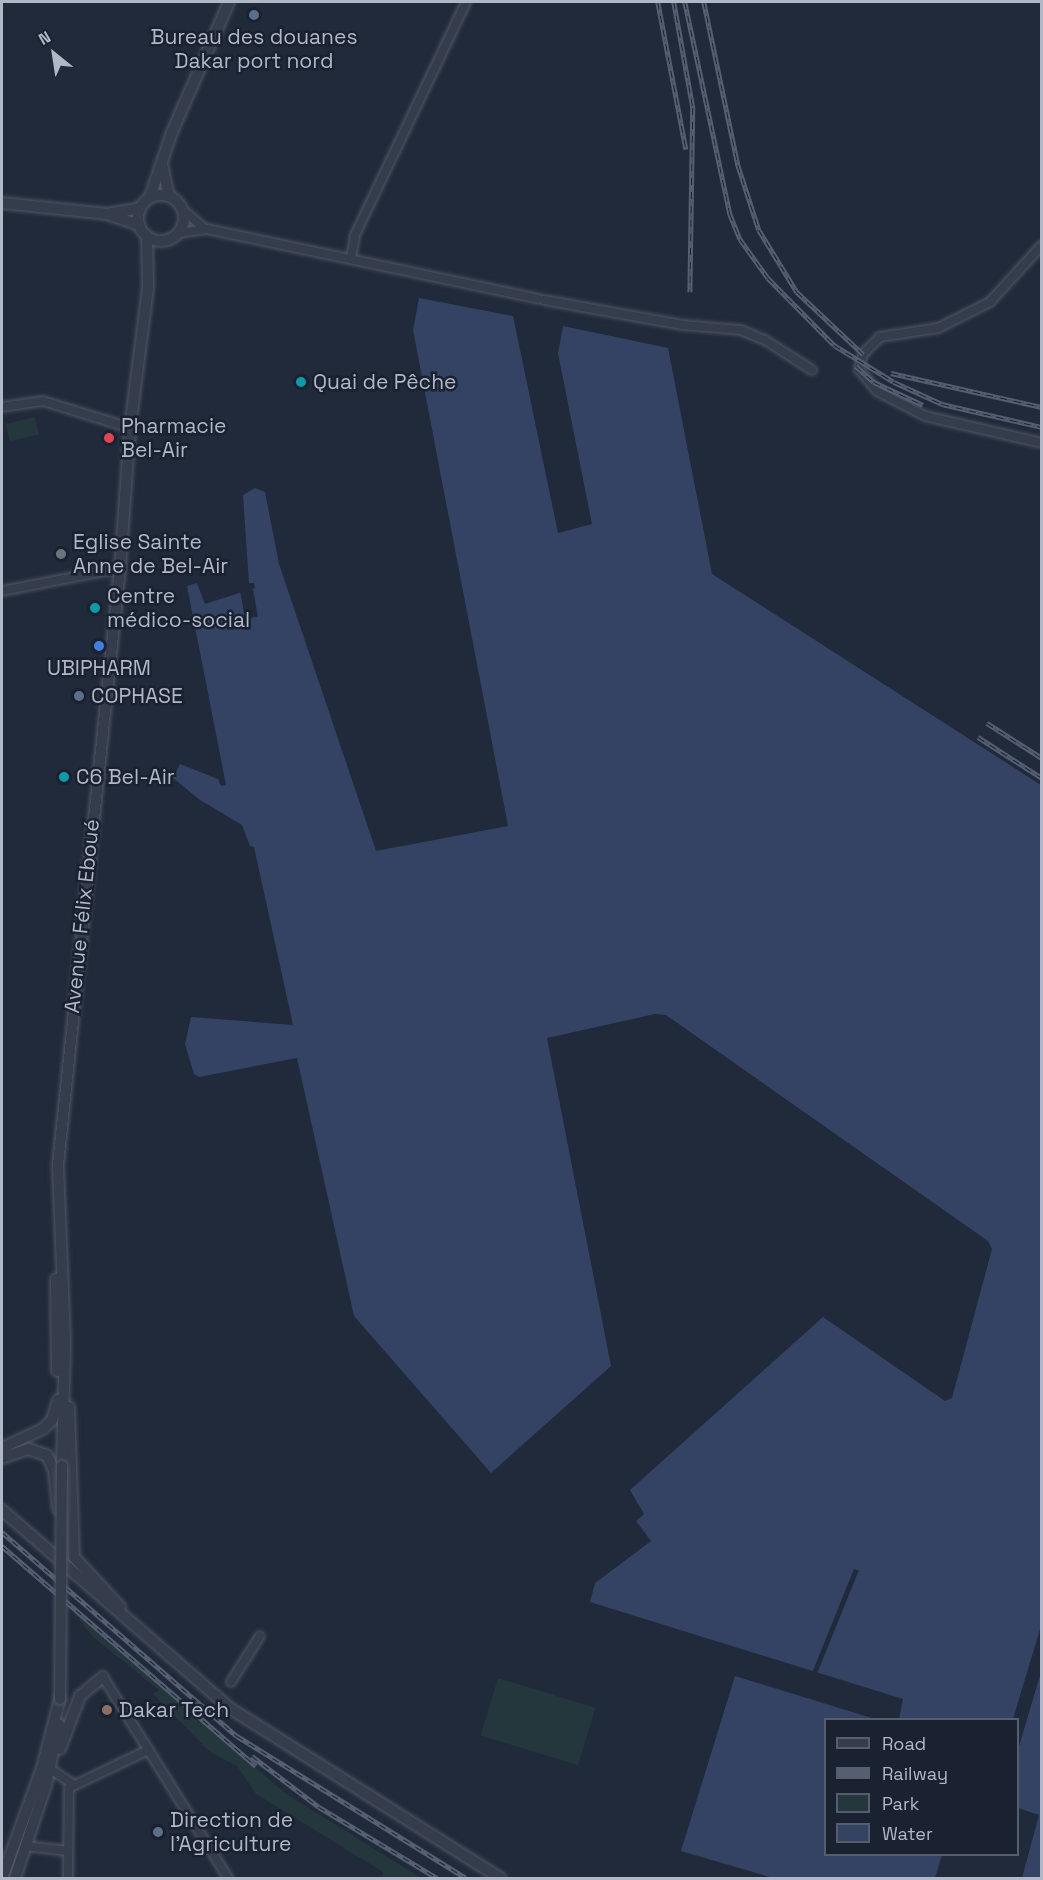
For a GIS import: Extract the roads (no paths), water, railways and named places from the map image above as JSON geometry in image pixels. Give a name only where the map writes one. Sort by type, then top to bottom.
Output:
[{"type":"street","points":[[107,214],[140,208],[150,198],[172,132],[229,2]]},
{"type":"street","points":[[351,258],[355,235],[466,2]]},
{"type":"street","points":[[162,164],[169,196],[207,229]]},
{"type":"street","points":[[150,198],[169,196]]},
{"type":"street","points":[[2,202],[107,214],[139,225],[147,236],[149,266]]},
{"type":"street","points":[[139,225],[140,208]]},
{"type":"street","points":[[179,233],[183,210]]},
{"type":"street","points":[[149,266],[163,241],[179,233],[207,229],[541,299],[682,325],[741,330],[765,340],[812,370]]},
{"type":"street","points":[[147,236],[163,241]]},
{"type":"street","points":[[1041,245],[990,302],[938,328],[880,337],[867,348],[858,369],[877,391],[925,417],[1041,443]]},
{"type":"street","name":"Avenue Félix Eboué","points":[[61,1436],[58,1400],[59,1155],[120,568],[130,428],[149,266]]},
{"type":"street","points":[[2,407],[43,401],[130,428]]},
{"type":"street","points":[[2,591],[120,568]]},
{"type":"street","name":"Avenue Félix Eboué","points":[[55,1729],[60,1699],[63,1643],[58,1469],[65,1341],[59,1245]]},
{"type":"street","points":[[65,1341],[74,1557],[66,1569]]},
{"type":"street","points":[[2,1448],[42,1430],[52,1420],[58,1400]]},
{"type":"street","points":[[42,1430],[61,1436]]},
{"type":"street","points":[[38,1449],[42,1430]]},
{"type":"street","points":[[2,1458],[22,1449],[38,1449],[58,1469]]},
{"type":"street","points":[[2,1510],[66,1569],[231,1709],[501,1878]]},
{"type":"street","points":[[74,1557],[144,1635]]},
{"type":"street","points":[[231,1682],[260,1636]]},
{"type":"street","points":[[15,1878],[46,1785],[80,1696],[103,1677],[228,1878]]},
{"type":"street","points":[[46,1785],[55,1729]]},
{"type":"street","points":[[2,1878],[55,1729]]},
{"type":"street","points":[[68,1878],[67,1795],[73,1784],[148,1750]]},
{"type":"street","points":[[52,1770],[73,1784]]},
{"type":"street","points":[[26,1846],[68,1851]]},
{"type":"water","points":[[419,298],[513,316],[558,533],[592,524],[558,353],[563,326],[668,348],[712,574],[1041,785],[1042,1628],[1014,1718],[899,1718],[903,1699],[590,1602],[595,1583],[651,1541],[636,1521],[644,1514],[630,1490],[823,1317],[945,1401],[952,1398],[992,1249],[988,1241],[666,1015],[655,1014],[547,1038],[611,1366],[491,1473],[354,1316],[297,1058],[199,1077],[194,1074],[185,1044],[191,1017],[293,1025],[254,847],[250,846],[242,825],[200,800],[173,778],[180,764],[218,779],[221,786],[226,785],[187,586],[197,583],[205,604],[255,588],[254,583],[249,583],[243,495],[255,488],[265,492],[279,564],[376,851],[508,826],[413,330]]},
{"type":"water","points":[[1041,1672],[1041,1878],[1022,1878],[1039,1815],[1019,1808],[1019,1746]]},
{"type":"water","points":[[735,1676],[872,1718],[824,1718],[824,1856],[942,1856],[935,1878],[773,1878],[681,1851]]},
{"type":"railway","points":[[658,2],[686,149]]},
{"type":"railway","points":[[674,2],[693,108],[690,292]]},
{"type":"railway","points":[[685,2],[730,214],[740,239],[768,278],[834,345],[894,382],[942,404],[1042,427]]},
{"type":"railway","points":[[704,2],[738,165],[759,230],[797,292],[863,354]]},
{"type":"railway","points":[[856,366],[874,382],[923,405]]},
{"type":"railway","points":[[891,373],[1042,407]]},
{"type":"railway","points":[[987,723],[1042,758]]},
{"type":"railway","points":[[978,737],[1042,778]]},
{"type":"railway","points":[[2,1532],[237,1736],[466,1878]]},
{"type":"railway","points":[[2,1546],[256,1766]]},
{"type":"railway","points":[[252,1756],[319,1807],[437,1878]]},
{"type":"place","name":"Bureau des douanes Dakar port nord","points":[[254,15]]},
{"type":"place","name":"Quai de Pêche","points":[[301,382]]},
{"type":"place","name":"Pharmacie Bel-Air","points":[[109,438]]},
{"type":"place","name":"Eglise Sainte Anne de Bel-Air","points":[[61,554]]},
{"type":"place","name":"Centre médico-social","points":[[95,608]]},
{"type":"place","name":"UBIPHARM","points":[[99,646]]},
{"type":"place","name":"COPHASE","points":[[79,696]]},
{"type":"place","name":"C6 Bel-Air","points":[[64,777]]},
{"type":"place","name":"Dakar Tech","points":[[107,1710]]},
{"type":"place","name":"Direction de l'Agriculture","points":[[158,1832]]}]
